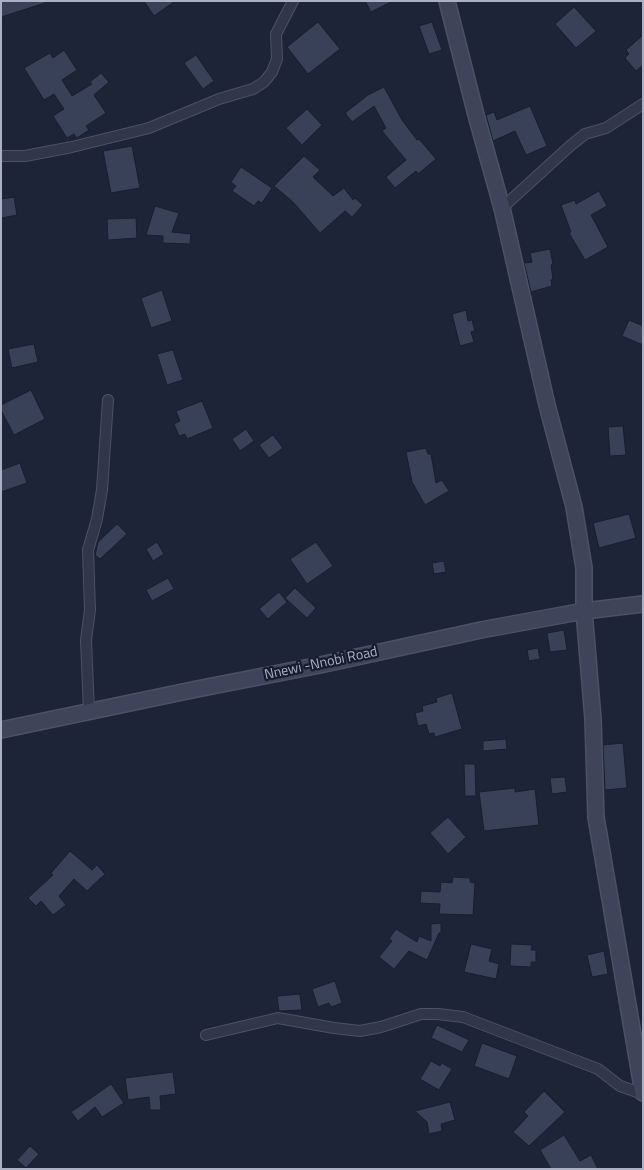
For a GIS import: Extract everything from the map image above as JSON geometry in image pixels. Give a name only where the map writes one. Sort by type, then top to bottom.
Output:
[{"type":"street","points":[[1,156],[25,156],[72,147],[149,128],[219,99],[253,89],[264,82],[272,72],[277,59],[276,34],[293,1]]},
{"type":"street","points":[[206,1035],[278,1018],[334,1028],[360,1030],[381,1027],[421,1014],[463,1017],[598,1069],[620,1086],[643,1093],[596,817],[593,719],[584,611],[584,568],[574,507],[556,440],[502,208],[447,1]]},
{"type":"street","points":[[502,208],[585,134],[606,128],[643,104]]},
{"type":"street","points":[[89,712],[86,640],[90,610],[88,550],[98,519],[102,490],[108,400]]},
{"type":"street","name":"Nnewi -Nnobi Road","points":[[1,730],[482,630],[584,611],[643,604]]},
{"type":"building","points":[[1,1],[45,1],[45,3],[1,17]]},
{"type":"building","points":[[144,1],[175,1],[154,16]]},
{"type":"building","points":[[365,1],[393,1],[371,12]]},
{"type":"building","points":[[574,7],[596,31],[576,48],[555,24]]},
{"type":"building","points":[[318,22],[340,49],[308,74],[287,47]]},
{"type":"building","points":[[432,22],[442,50],[429,54],[419,26]]},
{"type":"building","points":[[643,35],[643,65],[636,71],[625,58],[629,54],[626,50]]},
{"type":"building","points":[[64,50],[77,70],[62,80],[72,96],[92,84],[90,82],[101,73],[109,82],[94,95],[106,113],[86,126],[89,130],[77,138],[74,134],[67,138],[53,116],[64,109],[54,94],[44,100],[24,68],[50,53],[53,58]]},
{"type":"building","points":[[196,55],[214,81],[203,89],[184,63]]},
{"type":"building","points":[[384,87],[402,120],[417,140],[419,139],[436,159],[418,174],[416,171],[395,188],[386,177],[406,160],[382,131],[386,128],[374,106],[352,122],[345,113],[368,95]]},
{"type":"building","points":[[530,106],[547,146],[526,155],[515,131],[493,141],[486,115],[494,112],[497,120]]},
{"type":"building","points":[[307,109],[322,125],[302,145],[286,128]]},
{"type":"building","points":[[132,146],[140,188],[111,193],[103,151]]},
{"type":"building","points":[[304,156],[320,170],[313,177],[333,196],[344,188],[353,200],[355,198],[363,205],[352,217],[345,211],[320,233],[293,202],[274,186]]},
{"type":"building","points":[[241,167],[272,188],[262,203],[258,201],[254,206],[232,191],[236,186],[231,182]]},
{"type":"building","points":[[599,191],[607,206],[591,215],[608,247],[585,260],[569,233],[571,232],[561,205],[575,200],[576,204]]},
{"type":"building","points":[[14,197],[17,215],[1,218],[1,199]]},
{"type":"building","points":[[155,206],[179,213],[172,232],[191,234],[190,244],[163,243],[163,236],[146,235]]},
{"type":"building","points":[[136,218],[137,238],[108,240],[107,219]]},
{"type":"building","points":[[550,249],[553,264],[551,265],[552,286],[531,292],[524,263],[532,262],[530,253]]},
{"type":"building","points":[[162,290],[172,321],[151,328],[141,298]]},
{"type":"building","points":[[466,310],[468,321],[472,320],[475,331],[471,332],[474,342],[460,346],[452,314]]},
{"type":"building","points":[[629,320],[643,326],[643,345],[622,336]]},
{"type":"building","points":[[34,344],[38,362],[12,368],[8,349]]},
{"type":"building","points":[[173,350],[183,380],[167,385],[157,354]]},
{"type":"building","points":[[31,390],[45,419],[14,435],[1,410],[1,405]]},
{"type":"building","points":[[202,401],[213,428],[187,439],[185,434],[179,436],[174,424],[180,421],[176,411]]},
{"type":"building","points":[[623,426],[626,455],[610,456],[608,427]]},
{"type":"building","points":[[246,429],[254,441],[240,451],[232,439]]},
{"type":"building","points":[[273,435],[283,448],[269,458],[259,445]]},
{"type":"building","points":[[426,448],[428,454],[431,454],[436,483],[442,480],[449,491],[425,505],[412,482],[406,452]]},
{"type":"building","points":[[20,463],[27,483],[1,492],[1,470]]},
{"type":"building","points":[[629,514],[636,538],[599,548],[593,523]]},
{"type":"building","points":[[117,524],[127,534],[100,559],[95,555],[98,542]]},
{"type":"building","points":[[157,542],[164,554],[153,561],[146,549]]},
{"type":"building","points":[[316,542],[333,566],[307,584],[290,559]]},
{"type":"building","points":[[444,561],[446,572],[434,574],[432,563]]},
{"type":"building","points":[[168,578],[174,589],[152,601],[146,590]]},
{"type":"building","points":[[295,588],[316,608],[307,618],[285,598]]},
{"type":"building","points":[[279,592],[287,602],[268,619],[259,609]]},
{"type":"building","points":[[564,630],[567,650],[550,652],[547,633]]},
{"type":"building","points":[[538,648],[540,659],[529,661],[527,650]]},
{"type":"building","points":[[452,693],[462,729],[435,737],[434,733],[429,734],[426,724],[418,726],[415,713],[423,711],[422,706],[437,702],[436,698]]},
{"type":"building","points":[[506,739],[507,749],[483,751],[483,741]]},
{"type":"building","points":[[623,743],[627,788],[605,790],[603,745]]},
{"type":"building","points":[[464,764],[475,764],[476,796],[465,796]]},
{"type":"building","points":[[565,777],[567,792],[552,794],[550,778]]},
{"type":"building","points":[[515,788],[515,792],[535,789],[539,825],[484,831],[479,792]]},
{"type":"building","points":[[448,817],[466,837],[448,854],[430,833]]},
{"type":"building","points":[[70,851],[92,870],[97,865],[105,874],[87,891],[74,879],[59,896],[66,905],[53,915],[41,901],[36,906],[28,898],[53,875],[51,873]]},
{"type":"building","points":[[453,877],[470,878],[470,882],[475,883],[473,915],[439,914],[440,904],[420,903],[421,891],[440,892],[441,882],[452,883]]},
{"type":"building","points":[[441,923],[441,933],[439,933],[427,960],[409,951],[394,969],[379,957],[392,941],[389,939],[396,929],[417,942],[419,936],[431,941],[431,924]]},
{"type":"building","points":[[471,944],[492,949],[489,961],[499,964],[496,979],[464,972]]},
{"type":"building","points":[[511,944],[532,945],[531,950],[536,950],[536,962],[531,962],[531,967],[510,966]]},
{"type":"building","points":[[604,951],[608,974],[592,977],[587,955]]},
{"type":"building","points":[[335,981],[342,1003],[331,1007],[329,1003],[318,1007],[312,989]]},
{"type":"building","points":[[300,994],[302,1010],[279,1011],[277,996]]},
{"type":"building","points":[[437,1025],[469,1040],[462,1052],[431,1038]]},
{"type":"building","points":[[482,1043],[517,1056],[509,1079],[474,1066]]},
{"type":"building","points":[[431,1061],[440,1066],[442,1063],[452,1069],[439,1090],[420,1079]]},
{"type":"building","points":[[173,1072],[176,1094],[160,1096],[161,1110],[150,1110],[149,1097],[128,1100],[125,1078]]},
{"type":"building","points":[[111,1084],[124,1103],[102,1117],[95,1107],[78,1121],[71,1112]]},
{"type":"building","points":[[544,1091],[565,1112],[529,1146],[513,1132],[528,1116],[524,1112]]},
{"type":"building","points":[[450,1102],[455,1120],[441,1124],[442,1131],[429,1134],[427,1122],[415,1111]]},
{"type":"building","points":[[564,1135],[580,1161],[591,1155],[598,1169],[551,1169],[540,1150]]},
{"type":"building","points":[[30,1146],[39,1154],[26,1168],[17,1160]]}]
